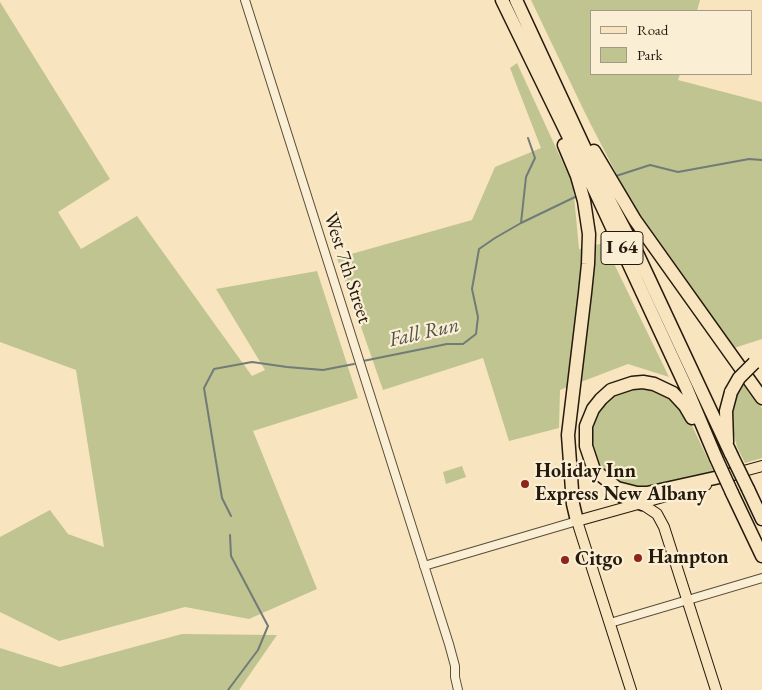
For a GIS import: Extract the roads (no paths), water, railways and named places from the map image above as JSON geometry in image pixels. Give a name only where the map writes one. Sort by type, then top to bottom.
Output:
[{"type":"highway","name":"I 64","points":[[502,0],[686,387],[724,454],[762,556]]},
{"type":"highway","points":[[516,0],[591,162],[613,220],[724,454]]},
{"type":"highway","points":[[523,41],[535,80],[577,176],[587,219],[588,264],[568,435],[569,464],[577,521]]},
{"type":"highway","points":[[559,94],[635,220],[762,398]]},
{"type":"highway","points":[[724,454],[726,410],[731,392],[739,378],[758,360]]},
{"type":"highway","points":[[642,504],[605,488],[594,470],[586,446],[585,436],[589,416],[605,394],[621,385],[632,382],[654,384],[682,401],[708,451],[724,454]]},
{"type":"highway","points":[[594,470],[617,488],[637,493],[646,493],[733,474]]},
{"type":"highway","name":"I 64","points":[[739,491],[762,519]]},
{"type":"highway","points":[[739,491],[762,548]]},
{"type":"main road","points":[[631,690],[577,521],[642,504],[762,466]]},
{"type":"main road","points":[[642,504],[653,511],[663,524],[716,690]]},
{"type":"street","name":"West 7th Street","points":[[245,0],[455,664],[458,690]]},
{"type":"street","points":[[424,566],[577,521]]},
{"type":"street","points":[[610,623],[762,578]]},
{"type":"waterway","points":[[521,223],[526,177],[535,158],[528,138]]},
{"type":"waterway","name":"Fall Run","points":[[616,176],[650,165],[678,172],[749,159],[762,160]]},
{"type":"waterway","name":"Fall Run","points":[[363,361],[447,344],[463,344],[476,334],[478,317],[472,289],[479,249],[521,223],[575,197]]},
{"type":"waterway","name":"Fall Run","points":[[231,516],[222,498],[204,388],[214,369],[252,362],[323,370],[354,364]]},
{"type":"waterway","name":"Fall Run","points":[[228,690],[258,650],[268,626],[231,556],[230,535]]},
{"type":"place","name":"Holiday Inn Express New Albany","points":[[525,484]]},
{"type":"place","name":"Hampton","points":[[638,558]]},
{"type":"place","name":"Citgo","points":[[565,560]]}]
